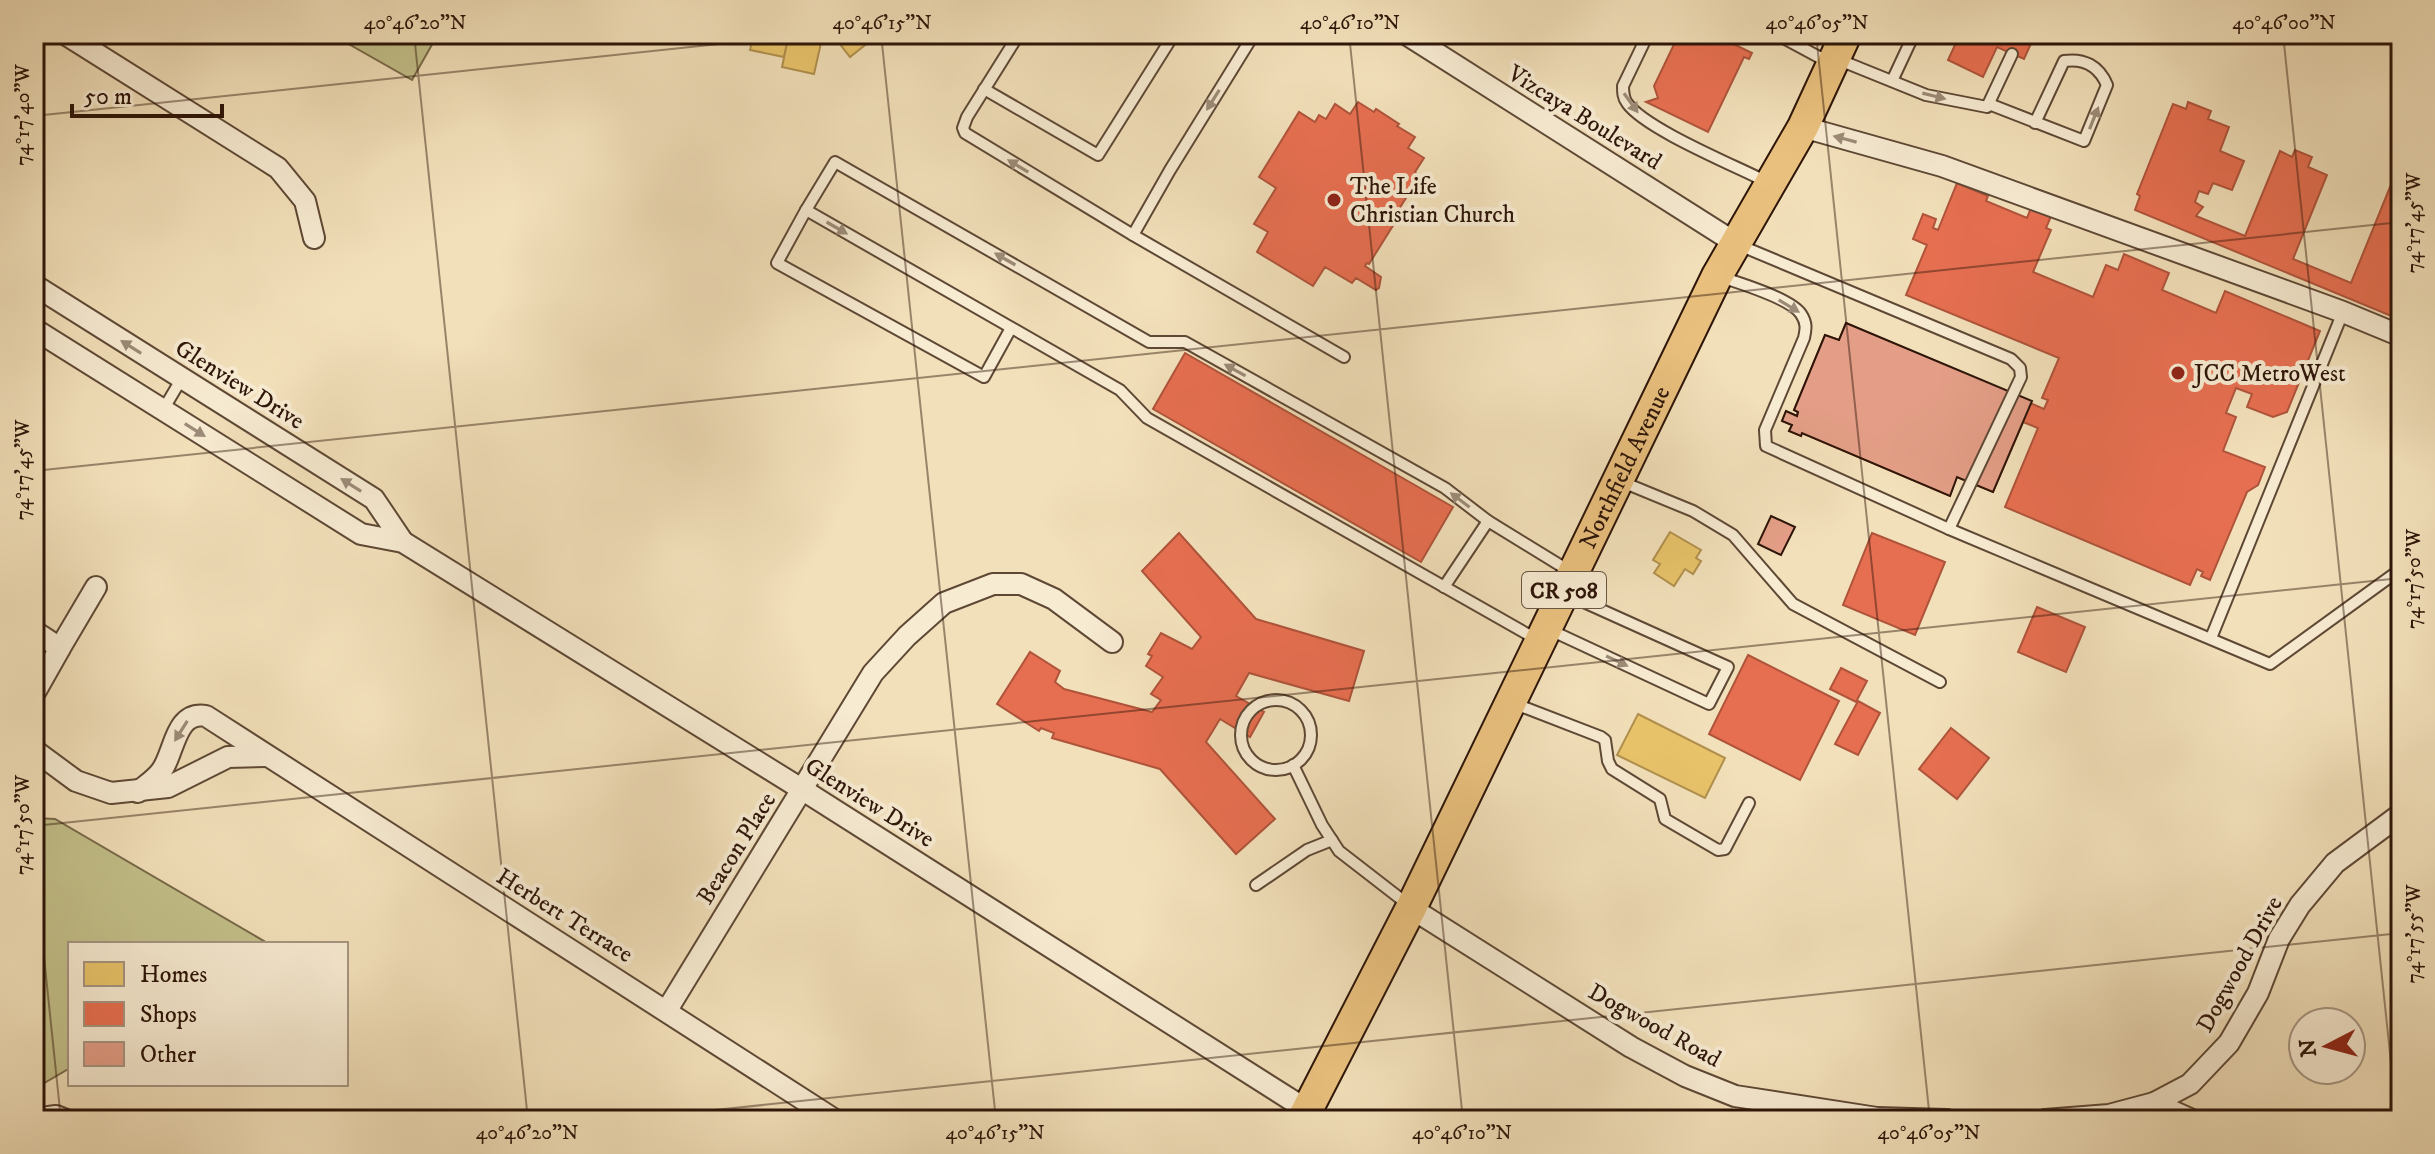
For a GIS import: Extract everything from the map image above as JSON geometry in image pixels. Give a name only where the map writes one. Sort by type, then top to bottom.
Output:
[{"type":"main road","name":"Northfield Avenue","points":[[1305,1115],[1411,908],[1717,276],[1803,127],[1838,52]]},
{"type":"street","points":[[65,34],[278,168],[305,201],[314,238]]},
{"type":"street","name":"Vizcaya Boulevard","points":[[1406,34],[1737,244]]},
{"type":"street","points":[[1803,127],[1942,166],[2401,336]]},
{"type":"street","name":"Glenview Drive","points":[[34,285],[374,499],[403,542]]},
{"type":"street","name":"Glenview Drive","points":[[34,329],[361,534],[403,542],[803,790],[1305,1115]]},
{"type":"street","name":"Beacon Place","points":[[667,1010],[873,673],[907,636],[944,603],[993,584],[1021,584],[1054,599],[1112,642]]},
{"type":"street","points":[[34,694],[96,587]]},
{"type":"street","points":[[34,631],[60,648]]},
{"type":"street","name":"Herbert Terrace","points":[[138,792],[163,769],[181,727],[189,718],[197,714],[206,716],[835,1120]]},
{"type":"street","points":[[34,750],[66,774],[96,790],[111,793],[168,787],[228,757],[267,756]]},
{"type":"street","name":"Dogwood Drive","points":[[2154,1103],[2190,1084],[2229,1043],[2258,993],[2279,939],[2300,905],[2335,863],[2401,814]]},
{"type":"street","name":"Dogwood Road","points":[[1411,908],[1631,1047],[1685,1076],[1735,1096],[1877,1118],[1947,1120]]},
{"type":"street","points":[[2045,1120],[2109,1115],[2154,1103],[2192,1120]]},
{"type":"street","points":[[34,1119],[56,1116],[66,1120]]},
{"type":"lane","points":[[1019,34],[967,117],[963,128],[965,133],[1344,357]]},
{"type":"lane","points":[[984,89],[1098,155],[1174,34]]},
{"type":"lane","points":[[1133,235],[1254,34]]},
{"type":"lane","points":[[1648,34],[1623,86],[1622,93],[1627,104],[1650,124],[1771,184]]},
{"type":"lane","points":[[1776,34],[1838,52],[1926,95],[1987,107],[2012,54]]},
{"type":"lane","points":[[1892,81],[1914,34]]},
{"type":"lane","points":[[1989,104],[2035,123],[2084,141],[2107,85],[2102,73],[2089,63],[2075,59],[2064,61],[2035,123]]},
{"type":"lane","points":[[806,210],[1120,390],[1147,418],[1444,587],[1543,634],[1709,704],[1728,667],[1567,583],[1445,488],[1185,342],[1149,342],[835,162],[806,210],[777,263],[984,377],[1011,328]]},
{"type":"lane","points":[[1737,244],[2011,359],[2020,368],[2021,377],[1949,529]]},
{"type":"lane","points":[[1717,276],[1761,290],[1799,310],[1806,324],[1804,338],[1765,430],[1766,446],[1949,529],[2270,664],[2401,569]]},
{"type":"lane","points":[[2211,638],[2343,312]]},
{"type":"lane","points":[[163,410],[182,378]]},
{"type":"lane","points":[[1618,480],[1693,511],[1733,535],[1793,604],[1940,682]]},
{"type":"lane","points":[[1444,587],[1488,521]]},
{"type":"lane","points":[[1275,700],[1296,707],[1304,716],[1310,737],[1302,758],[1293,765],[1282,770],[1260,766],[1244,750],[1242,727],[1254,708],[1275,700]]},
{"type":"lane","points":[[1511,702],[1601,737],[1605,740],[1612,769],[1660,799],[1665,819],[1718,850],[1725,849],[1749,803]]},
{"type":"lane","points":[[1293,765],[1339,851],[1411,908]]},
{"type":"lane","points":[[1256,885],[1307,850],[1332,840]]},
{"type":"shaded area","points":[[331,34],[438,34],[412,80]]},
{"type":"shaded area","points":[[34,818],[55,819],[266,942],[68,942],[68,1069],[34,1089]]},
{"type":"building: Homes","points":[[754,34],[789,34],[784,57],[750,50]]},
{"type":"building: Homes","points":[[789,34],[823,34],[814,74],[782,67]]},
{"type":"building: Homes","points":[[832,34],[879,34],[850,57]]},
{"type":"building: Homes","points":[[1670,532],[1701,550],[1696,558],[1701,561],[1693,574],[1685,569],[1674,586],[1654,573],[1660,564],[1653,560]]},
{"type":"building: Homes","points":[[1638,714],[1725,758],[1705,798],[1617,755]]},
{"type":"building: Shops","points":[[1679,34],[1713,34],[1752,53],[1749,59],[1744,57],[1708,132],[1646,102],[1658,98],[1654,86]]},
{"type":"building: Shops","points":[[1960,34],[2028,34],[2034,37],[2024,59],[1997,47],[1983,77],[1948,60]]},
{"type":"building: Shops","points":[[1358,102],[1374,112],[1376,109],[1415,137],[1408,148],[1424,158],[1415,172],[1419,177],[1391,222],[1394,224],[1365,266],[1381,277],[1379,288],[1376,290],[1356,278],[1352,283],[1325,267],[1313,286],[1257,252],[1268,232],[1254,224],[1276,188],[1259,177],[1299,112],[1315,122],[1319,115],[1326,119],[1335,104],[1350,114]]},
{"type":"building: Shops","points":[[2188,102],[2211,111],[2208,119],[2229,127],[2220,151],[2244,161],[2232,190],[2213,183],[2208,194],[2199,191],[2195,202],[2203,207],[2196,216],[2245,236],[2280,151],[2292,157],[2295,150],[2312,157],[2308,167],[2327,175],[2293,259],[2351,283],[2401,160],[2401,292],[2397,302],[2401,304],[2401,320],[2135,210],[2140,196],[2137,194],[2173,104],[2186,109]]},
{"type":"building: Shops","name":"JCC MetroWest","points":[[1957,183],[1988,196],[1986,201],[2027,218],[2032,205],[2052,214],[2046,228],[2051,230],[2033,272],[2093,297],[2106,265],[2118,270],[2124,254],[2169,273],[2162,290],[2216,313],[2225,291],[2320,331],[2287,412],[2273,417],[2247,407],[2252,394],[2236,388],[2226,413],[2236,417],[2223,451],[2265,467],[2258,485],[2247,492],[2210,580],[2201,576],[2203,572],[2197,569],[2190,585],[2005,507],[2038,428],[2023,422],[1993,492],[1957,477],[1950,496],[1802,433],[1801,436],[1789,431],[1792,425],[1782,421],[1786,411],[1797,416],[1798,412],[1794,410],[1825,335],[1839,340],[1846,323],[2044,409],[2048,400],[2042,398],[2059,358],[1906,295],[1927,245],[1913,239],[1923,214],[1936,219],[1933,228],[1938,230]]},
{"type":"building: Shops","points":[[1185,353],[1453,507],[1421,562],[1153,409]]},
{"type":"building: Shops","points":[[1179,533],[1256,619],[1364,651],[1349,701],[1249,673],[1236,696],[1264,712],[1250,737],[1220,719],[1206,742],[1275,819],[1236,854],[1160,769],[1052,738],[1054,733],[1041,728],[1039,731],[997,704],[1030,652],[1060,671],[1055,682],[1064,689],[1152,712],[1161,700],[1151,694],[1163,677],[1146,666],[1152,656],[1148,654],[1161,633],[1192,649],[1201,637],[1142,571]]},
{"type":"building: Shops","points":[[1872,533],[1945,562],[1915,635],[1843,605]]},
{"type":"building: Shops","points":[[2037,607],[2085,627],[2066,672],[2018,652]]},
{"type":"building: Shops","points":[[1748,655],[1839,701],[1800,780],[1709,734]]},
{"type":"building: Shops","points":[[1841,668],[1867,681],[1856,702],[1830,689]]},
{"type":"building: Shops","points":[[1858,701],[1880,713],[1858,755],[1835,744]]},
{"type":"building: Shops","points":[[1951,728],[1989,758],[1957,799],[1919,769]]},
{"type":"building: Other","points":[[1846,323],[2032,401],[1993,492],[1957,477],[1950,496],[1802,433],[1801,436],[1789,431],[1792,425],[1782,421],[1786,411],[1797,416],[1798,412],[1794,410],[1825,335],[1839,340]]},
{"type":"building: Other","points":[[1771,516],[1795,527],[1781,555],[1758,544]]},
{"type":"place","name":"The Life Christian Church","points":[[1334,200]]},
{"type":"place","name":"JCC MetroWest","points":[[2178,373]]}]
